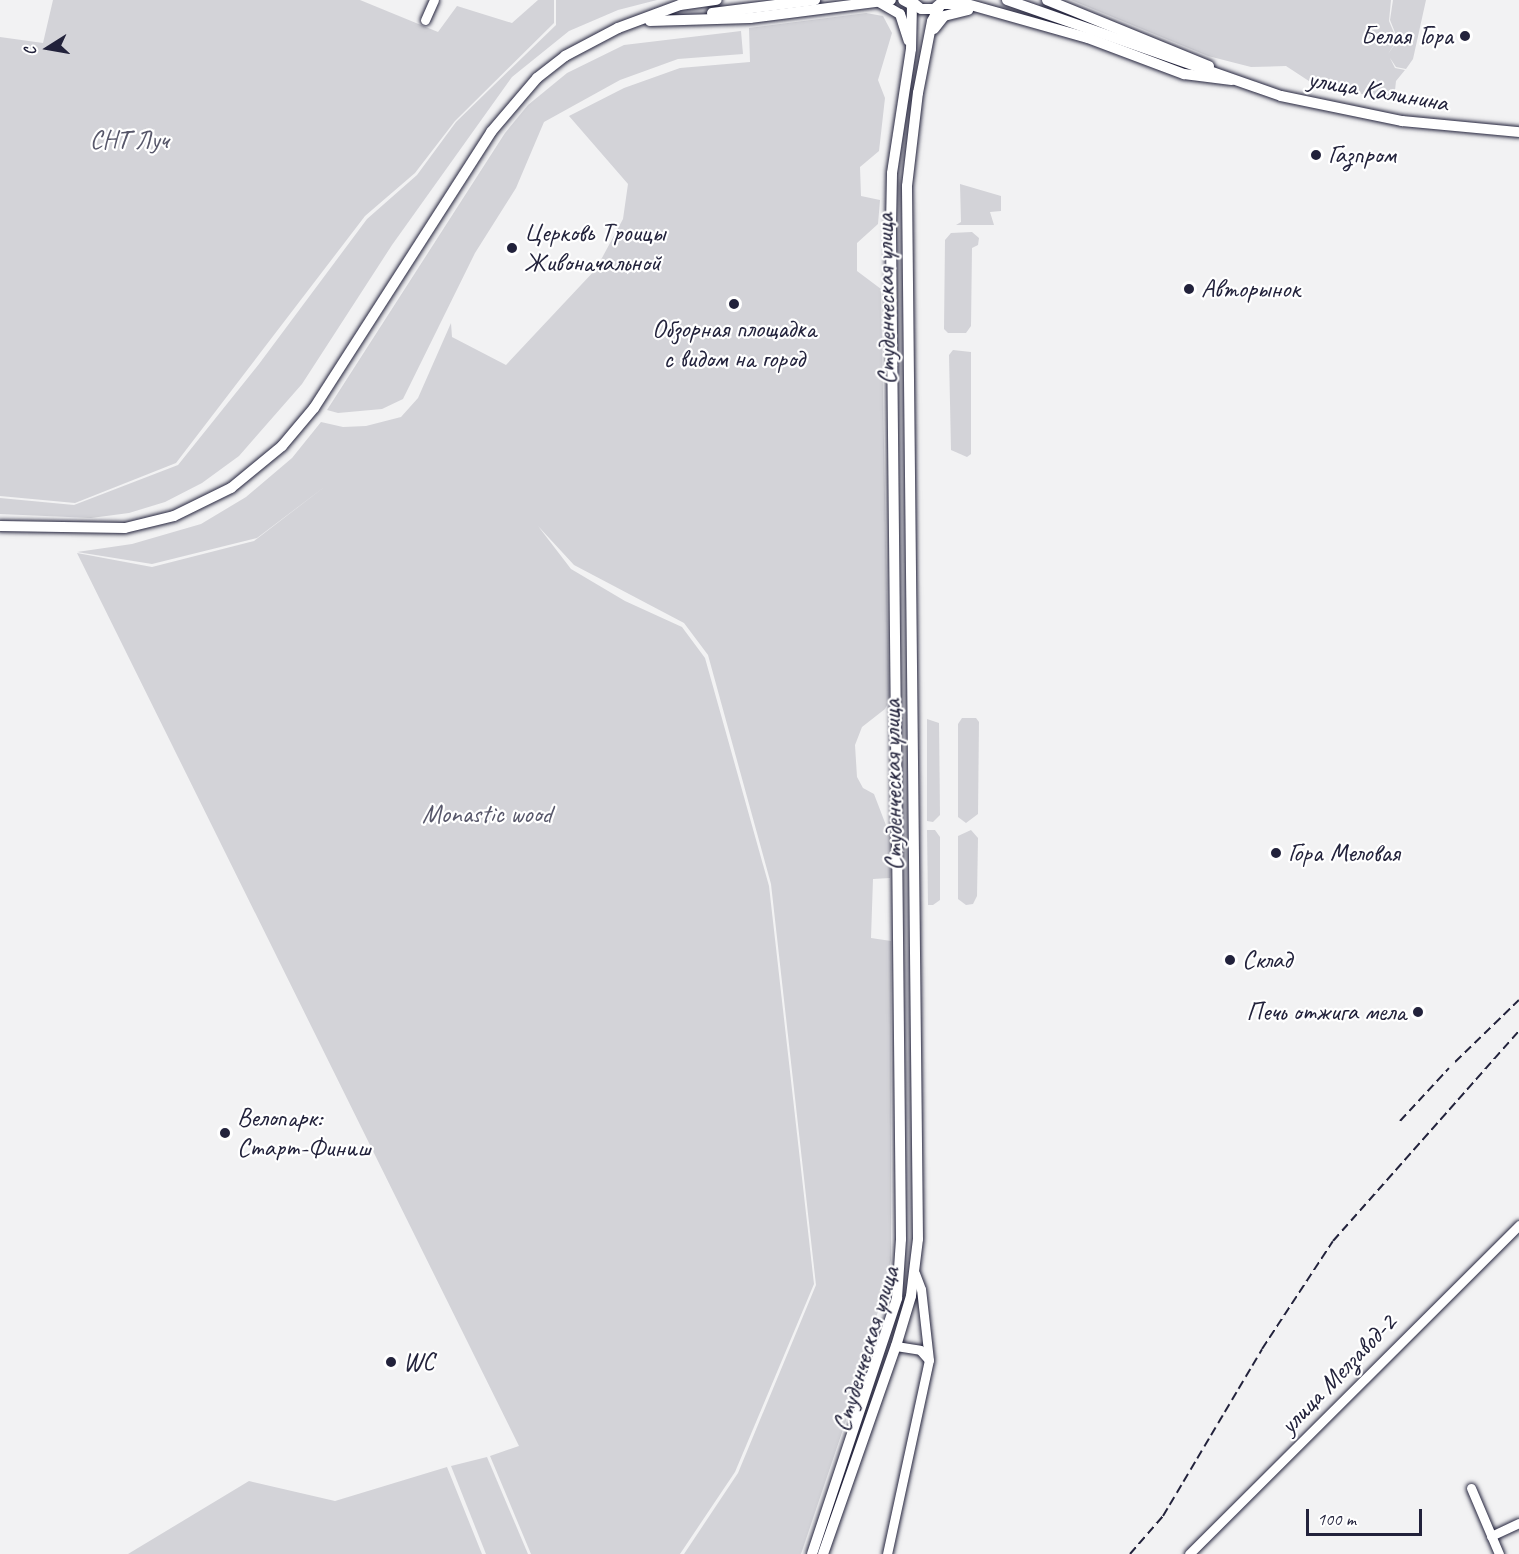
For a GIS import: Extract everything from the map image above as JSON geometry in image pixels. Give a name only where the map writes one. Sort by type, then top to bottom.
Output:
[{"type":"main road","points":[[644,21],[680,5],[717,0]]},
{"type":"main road","points":[[0,526],[125,528],[174,516],[231,488],[282,446],[314,408],[491,132],[515,101],[565,56],[618,28],[644,21],[815,0]]},
{"type":"main road","points":[[644,21],[750,18],[891,0]]},
{"type":"main road","points":[[1007,0],[1232,80]]},
{"type":"main road","points":[[1047,0],[1192,56],[1232,80]]},
{"type":"main road","points":[[876,1],[900,14],[911,50]]},
{"type":"main road","points":[[909,2],[929,9],[942,2],[967,4],[1017,17],[1184,74],[1232,80]]},
{"type":"main road","name":"Студенческая улица","points":[[812,1554],[897,1298],[901,1239],[891,237],[897,130],[911,50],[909,2]]},
{"type":"main road","name":"Студенческая улица","points":[[823,1554],[896,1346],[915,1273],[918,1239],[918,910],[907,196],[912,132],[926,52],[932,21],[942,2]]},
{"type":"main road","points":[[926,52],[937,23],[957,11],[1017,17]]},
{"type":"main road","name":"улица Калинина","points":[[1232,80],[1348,111],[1402,121],[1519,132]]},
{"type":"main road","points":[[897,130],[912,132]]},
{"type":"street","points":[[425,20],[434,0]]},
{"type":"street","name":"улица Мелзавод-2","points":[[1189,1554],[1403,1336],[1519,1225]]},
{"type":"street","points":[[887,1554],[928,1360],[921,1289],[915,1273]]},
{"type":"street","points":[[896,1346],[920,1350],[928,1360]]},
{"type":"street","points":[[1471,1488],[1499,1554]]},
{"type":"street","points":[[1491,1536],[1519,1523]]},
{"type":"green space","name":"СНТ Луч","points":[[53,0],[360,0],[438,32],[457,6],[512,23],[538,0],[554,0],[554,23],[455,121],[415,173],[365,216],[176,463],[75,503],[0,496],[0,37],[43,43]]},
{"type":"green space","points":[[556,0],[657,0],[618,10],[569,31],[512,77],[392,245],[302,384],[239,456],[202,483],[165,502],[129,513],[91,518],[0,514],[0,498],[74,505],[178,465],[259,364],[367,219],[417,175],[456,122],[556,25]]},
{"type":"green space","points":[[1071,0],[1391,0],[1389,21],[1397,40],[1388,54],[1398,40],[1390,20],[1393,0],[1426,0],[1413,59],[1406,69],[1396,67],[1390,58],[1395,68],[1405,70],[1396,81],[1394,100],[1315,85],[1286,66],[1251,67],[1208,56]]},
{"type":"green space","name":"Monastic wood","points":[[866,13],[883,16],[892,33],[878,80],[885,98],[879,151],[860,167],[861,196],[880,200],[878,224],[857,243],[857,271],[881,289],[889,701],[885,709],[862,727],[855,745],[857,777],[863,788],[874,794],[892,841],[890,878],[873,879],[871,938],[891,941],[891,1260],[863,1370],[801,1554],[684,1554],[738,1473],[816,1285],[771,884],[708,655],[684,623],[574,565],[538,526],[571,569],[625,601],[682,627],[705,658],[769,886],[814,1284],[735,1472],[680,1554],[531,1554],[490,1456],[519,1446],[77,553],[152,567],[254,541],[327,485],[257,538],[152,564],[77,552],[132,544],[201,524],[246,497],[292,458],[321,422],[343,427],[366,426],[401,417],[418,398],[451,323],[452,337],[506,365],[596,269],[623,219],[628,184],[569,116],[624,88],[680,68],[750,62],[749,28]]},
{"type":"green space","points":[[741,31],[743,54],[678,59],[620,80],[544,122],[516,188],[475,253],[403,399],[382,409],[338,413],[327,410],[505,133],[528,105],[567,73],[624,45]]},
{"type":"green space","points":[[960,184],[1001,196],[1001,211],[990,212],[994,225],[956,225],[961,222]]},
{"type":"green space","points":[[972,232],[979,238],[978,245],[972,248],[971,326],[966,333],[948,333],[944,329],[945,240],[951,233]]},
{"type":"green space","points":[[953,350],[971,352],[971,454],[967,457],[951,450],[949,355]]},
{"type":"green space","points":[[962,718],[976,718],[979,722],[978,814],[966,823],[958,817],[958,724]]},
{"type":"green space","points":[[927,719],[939,723],[940,815],[933,822],[927,821]]},
{"type":"green space","points":[[927,830],[935,830],[940,837],[940,900],[933,905],[928,905]]},
{"type":"green space","points":[[971,830],[978,838],[977,896],[973,904],[966,905],[958,899],[958,836]]},
{"type":"green space","points":[[487,1457],[528,1554],[486,1554],[451,1466]]},
{"type":"green space","points":[[447,1467],[482,1554],[128,1554],[249,1481],[335,1501]]},
{"type":"railway","points":[[1455,1062],[1519,1000]]},
{"type":"railway","points":[[1130,1554],[1163,1516],[1262,1349],[1333,1241],[1519,1031]]},
{"type":"railway","points":[[1400,1121],[1449,1068]]},
{"type":"place","name":"Белая Гора","points":[[1465,36]]},
{"type":"place","name":"Газпром","points":[[1316,155]]},
{"type":"place","name":"Церковь Троицы Живоначальной","points":[[512,248]]},
{"type":"place","name":"Авторынок","points":[[1189,289]]},
{"type":"place","name":"Обзорная площадка с видом на город","points":[[734,304]]},
{"type":"place","name":"Гора Меловая","points":[[1276,853]]},
{"type":"place","name":"Склад","points":[[1230,960]]},
{"type":"place","name":"Печь отжига мела","points":[[1418,1012]]},
{"type":"place","name":"Велопарк: Старт-Финиш","points":[[225,1133]]},
{"type":"place","name":"WC","points":[[391,1362]]}]
